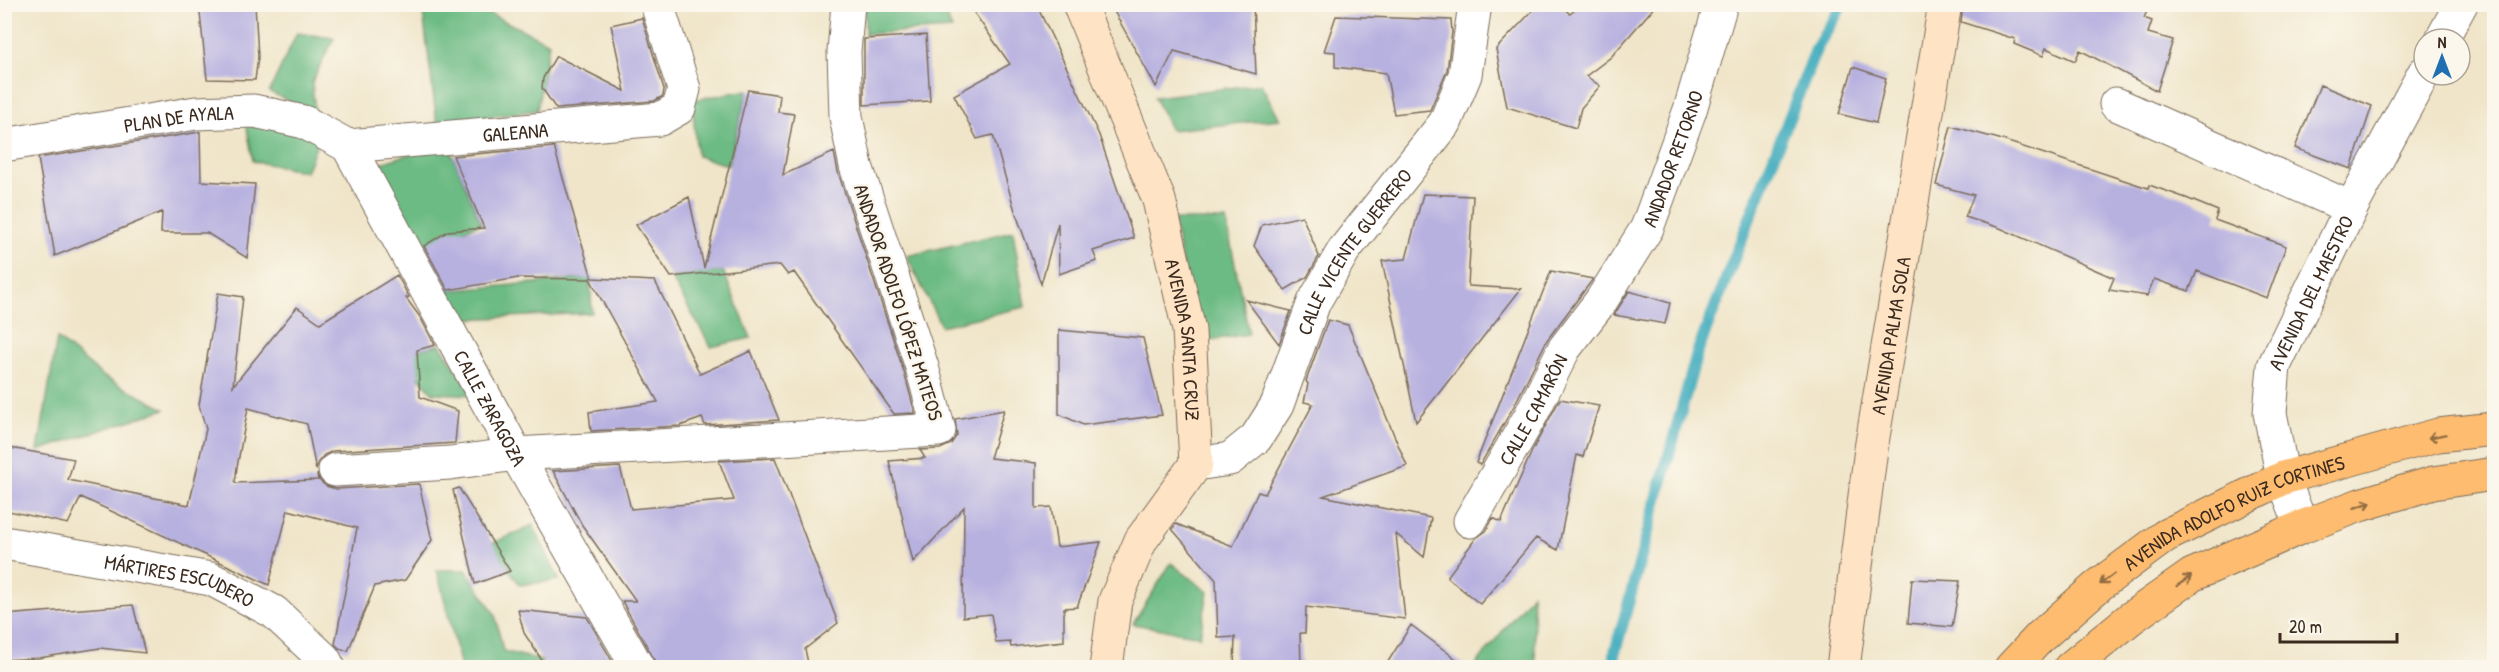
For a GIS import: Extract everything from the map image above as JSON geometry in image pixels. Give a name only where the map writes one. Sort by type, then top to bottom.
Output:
[{"type":"main road","name":"AVENIDA ADOLFO RUIZ CORTINES","points":[[2011,668],[2040,637],[2100,585],[2165,536],[2283,478],[2438,435],[2494,429]]},
{"type":"main road","name":"AVENIDA ADOLFO RUIZ CORTINES","points":[[2070,668],[2131,618],[2192,575],[2302,527],[2360,505],[2433,483],[2494,474]]},
{"type":"street","name":"GALEANA","points":[[348,146],[660,119],[679,108],[684,90],[657,4]]},
{"type":"street","name":"ANDADOR ADOLFO LÓPEZ MATEOS","points":[[516,454],[939,430],[922,367],[856,166],[846,117],[844,52],[848,4]]},
{"type":"street","name":"AVENIDA SANTA CRUZ","points":[[1079,4],[1159,200],[1189,330],[1196,464]]},
{"type":"street","name":"CALLE VICENTE GUERRERO","points":[[1196,464],[1230,459],[1256,438],[1277,405],[1314,302],[1344,250],[1444,123],[1465,75],[1475,4]]},
{"type":"street","name":"ANDADOR RETORNO","points":[[1601,301],[1647,228],[1690,110],[1721,4]]},
{"type":"street","name":"AVENIDA PALMA SOLA","points":[[1843,668],[1871,449],[1945,4]]},
{"type":"street","points":[[2449,27],[2461,4]]},
{"type":"street","name":"AVENIDA DEL MAESTRO","points":[[2302,527],[2283,478],[2270,413],[2274,366],[2351,208],[2416,87]]},
{"type":"street","points":[[2116,104],[2351,208]]},
{"type":"street","name":"PLAN DE AYALA","points":[[4,145],[196,113],[254,111],[304,122],[348,146]]},
{"type":"street","name":"CALLE ZARAGOZA","points":[[348,146],[516,454],[638,668]]},
{"type":"street","name":"CALLE CAMARÓN","points":[[1470,521],[1531,415],[1564,349],[1601,301]]},
{"type":"street","points":[[335,470],[450,463],[516,454]]},
{"type":"street","points":[[1106,668],[1114,601],[1141,540],[1196,464]]},
{"type":"street","name":"MÁRTIRES ESCUDERO","points":[[4,543],[211,579],[274,612],[324,659],[330,668]]},
{"type":"green space","points":[[422,5],[472,5],[549,43],[537,110],[437,124]]},
{"type":"green space","points":[[865,5],[942,5],[952,29],[865,34]]},
{"type":"green space","points":[[297,33],[334,38],[312,82],[315,113],[269,92]]},
{"type":"green space","points":[[1261,84],[1280,119],[1171,130],[1154,97]]},
{"type":"green space","points":[[748,90],[728,165],[697,156],[692,100]]},
{"type":"green space","points":[[246,123],[322,132],[306,172],[253,161]]},
{"type":"green space","points":[[447,142],[481,223],[420,248],[378,164]]},
{"type":"green space","points":[[1173,220],[1226,220],[1249,334],[1199,342]]},
{"type":"green space","points":[[1013,231],[1025,307],[941,326],[907,256]]},
{"type":"green space","points":[[723,271],[751,338],[711,347],[671,277]]},
{"type":"green space","points":[[590,278],[592,313],[466,319],[445,291]]},
{"type":"green space","points":[[57,338],[104,377],[165,409],[38,451]]},
{"type":"green space","points":[[440,344],[473,395],[433,393],[399,355]]},
{"type":"green space","points":[[533,525],[559,580],[520,585],[491,544]]},
{"type":"green space","points":[[1171,563],[1208,592],[1200,636],[1133,624]]},
{"type":"green space","points":[[437,570],[466,570],[495,614],[503,651],[543,661],[540,667],[461,667]]},
{"type":"green space","points":[[1532,594],[1536,667],[1474,667]]},
{"type":"building","points":[[199,4],[255,4],[258,57],[255,80],[207,79]]},
{"type":"building","points":[[968,4],[1036,4],[1099,135],[1134,238],[1093,251],[1097,261],[1059,274],[1058,223],[1041,284],[1015,211],[993,135],[977,139],[954,95],[1010,64]]},
{"type":"building","points":[[1110,4],[1253,4],[1256,74],[1174,51],[1156,87]]},
{"type":"building","points":[[1539,4],[1559,4],[1570,14],[1582,4],[1657,4],[1611,57],[1586,76],[1600,86],[1581,108],[1576,128],[1507,107],[1496,49]]},
{"type":"building","points":[[1963,4],[2150,4],[2144,18],[2152,21],[2148,33],[2173,40],[2157,91],[2080,50],[2075,61],[2046,48],[2043,56],[2014,44],[2015,39],[1961,22]]},
{"type":"building","points":[[1336,16],[1451,20],[1452,32],[1447,70],[1430,110],[1394,114],[1386,73],[1335,67],[1335,52],[1324,51]]},
{"type":"building","points":[[642,18],[664,89],[663,96],[654,101],[556,109],[542,88],[543,78],[556,56],[625,91],[611,25]]},
{"type":"building","points":[[926,35],[930,101],[864,105],[864,39]]},
{"type":"building","points":[[1853,67],[1886,78],[1876,123],[1839,114]]},
{"type":"building","points":[[2320,85],[2372,106],[2351,169],[2295,148]]},
{"type":"building","points":[[748,90],[780,95],[778,112],[794,114],[783,175],[834,152],[838,172],[904,372],[915,413],[894,414],[794,272],[788,275],[780,265],[671,277],[636,225],[689,197],[704,268]]},
{"type":"building","points":[[1951,126],[2186,198],[2218,211],[2215,220],[2286,246],[2267,298],[2197,271],[2189,291],[2154,279],[2147,296],[2109,290],[2114,278],[2000,228],[1965,217],[1974,195],[1936,185]]},
{"type":"building","points":[[200,132],[201,181],[255,184],[247,258],[207,233],[161,233],[162,212],[55,256],[38,158]]},
{"type":"building","points":[[554,147],[592,278],[655,281],[700,374],[751,351],[779,420],[705,425],[702,418],[680,426],[591,431],[589,412],[658,402],[590,279],[518,278],[448,290],[424,246],[448,231],[484,228],[453,156]]},
{"type":"building","points":[[1423,194],[1473,196],[1468,286],[1521,289],[1416,422],[1382,261],[1406,259]]},
{"type":"building","points":[[1302,216],[1319,256],[1307,277],[1285,290],[1254,246],[1262,225]]},
{"type":"building","points":[[1551,271],[1593,279],[1547,340],[1514,406],[1480,465],[1476,463]]},
{"type":"building","points":[[397,275],[409,297],[406,298],[420,317],[435,345],[417,350],[420,397],[458,411],[455,443],[333,451],[324,455],[318,462],[316,470],[307,424],[248,408],[237,467],[235,483],[318,480],[317,474],[326,486],[336,489],[419,484],[432,540],[405,580],[375,586],[348,651],[335,644],[357,528],[288,510],[269,585],[81,497],[68,524],[4,510],[4,447],[74,459],[68,480],[189,505],[206,429],[199,405],[218,293],[243,297],[233,386],[297,307],[320,323]]},
{"type":"building","points":[[1629,291],[1670,303],[1665,324],[1614,315]]},
{"type":"building","points":[[1246,300],[1291,311],[1279,344]]},
{"type":"building","points":[[1328,320],[1348,325],[1407,466],[1323,496],[1431,518],[1424,557],[1396,534],[1405,619],[1306,607],[1305,633],[1300,633],[1301,666],[1234,665],[1235,637],[1218,638],[1216,580],[1172,529],[1176,524],[1233,546],[1258,492],[1265,494],[1313,404],[1304,402],[1308,384],[1306,381]]},
{"type":"building","points":[[1059,330],[1143,338],[1162,415],[1083,425],[1059,414]]},
{"type":"building","points":[[1560,399],[1599,406],[1583,457],[1577,455],[1558,550],[1536,538],[1480,604],[1447,577],[1476,538],[1486,531],[1493,518],[1501,522],[1532,451]]},
{"type":"building","points":[[1004,410],[990,458],[1036,463],[1036,508],[1051,507],[1057,547],[1101,542],[1077,607],[1064,608],[1064,641],[1011,647],[1010,642],[996,643],[991,614],[963,617],[964,507],[913,562],[889,461],[925,458],[920,450],[940,449],[951,444],[957,435],[955,419]]},
{"type":"building","points":[[775,458],[838,623],[805,649],[809,668],[657,668],[622,601],[636,601],[582,525],[553,471],[620,467],[631,509],[734,500],[719,461]]},
{"type":"building","points":[[459,488],[510,571],[475,584],[453,490]]},
{"type":"building","points":[[1912,579],[1960,581],[1952,627],[1908,623]]},
{"type":"building","points":[[133,605],[145,653],[100,648],[39,658],[4,660],[4,615]]},
{"type":"building","points":[[518,610],[587,617],[616,668],[547,668],[524,633]]},
{"type":"building","points":[[1411,625],[1468,668],[1384,668]]},
{"type":"waterway","points":[[1615,668],[1615,652],[1697,353],[1817,47],[1843,4]]}]
